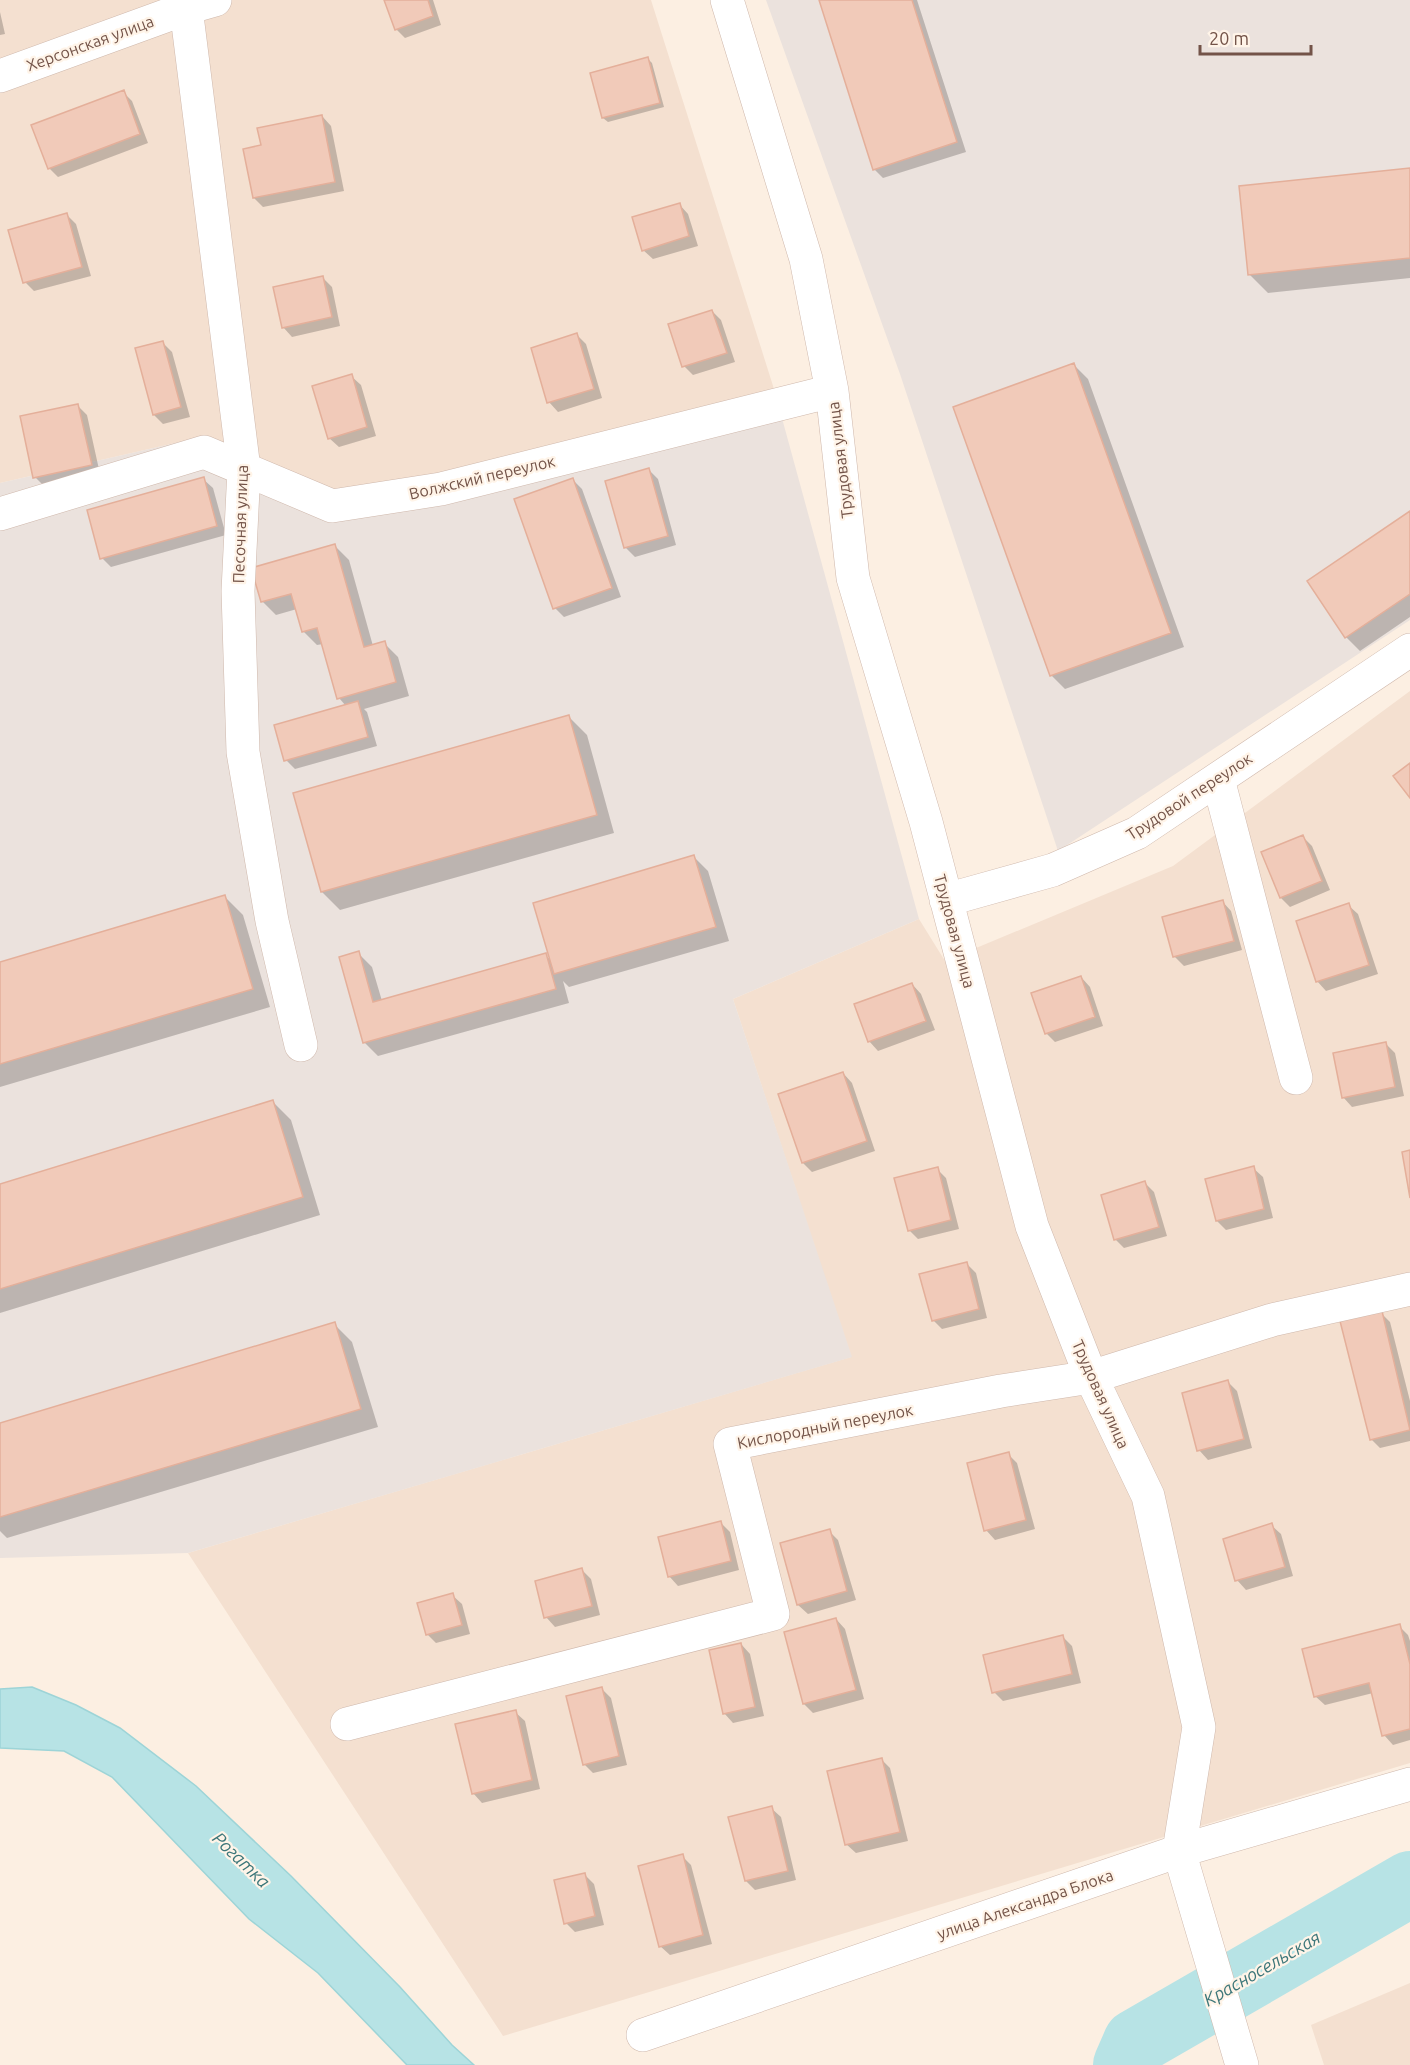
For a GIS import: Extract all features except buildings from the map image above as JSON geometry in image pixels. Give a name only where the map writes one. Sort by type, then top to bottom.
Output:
[{"type":"street","name":"Трудовая улица","points":[[727,0],[806,259],[832,391],[854,578],[926,822],[1032,1226],[1091,1377],[1148,1497],[1199,1727],[1179,1851]]},
{"type":"street","name":"Херсонская улица","points":[[0,76],[196,3]]},
{"type":"street","name":"Песочная улица","points":[[196,3],[244,469],[238,591],[243,752],[272,921],[301,1045]]},
{"type":"street","name":"Волжский переулок","points":[[0,514],[204,452],[332,506],[441,489],[832,391]]},
{"type":"street","name":"Трудовой переулок","points":[[946,900],[1053,870],[1137,833],[1410,650]]},
{"type":"street","points":[[1218,779],[1296,1078]]},
{"type":"street","name":"Кислородный переулок","points":[[347,1724],[773,1614],[730,1444],[1091,1377],[1272,1320],[1410,1288]]},
{"type":"street","name":"улица Александра Блока","points":[[643,2036],[1179,1851],[1410,1784]]},
{"type":"street","points":[[1179,1851],[1242,2065]]},
{"type":"shaded area","points":[[0,0],[651,0],[774,389],[447,473],[332,493],[206,436],[0,483]]},
{"type":"shaded area","points":[[766,0],[1410,0],[1410,620],[1058,851],[900,374]]},
{"type":"shaded area","points":[[774,389],[919,919],[733,999],[852,1357],[188,1553],[0,1558],[0,483],[206,436],[332,493],[447,473]]},
{"type":"shaded area","points":[[1410,691],[1410,1763],[503,2036],[188,1553],[851,1357],[733,999],[919,919],[945,961],[1173,866]]},
{"type":"shaded area","points":[[1410,1983],[1410,2065],[1324,2065],[1311,2025]]},
{"type":"water","name":"Рогатка","points":[[32,1687],[76,1705],[120,1728],[196,1786],[291,1876],[400,1987],[452,2045],[474,2065],[407,2065],[318,1973],[249,1919],[112,1777],[64,1751],[0,1748],[0,1689]]},
{"type":"waterway","name":"Красносельская","points":[[1126,2065],[1136,2042],[1410,1884]]}]
